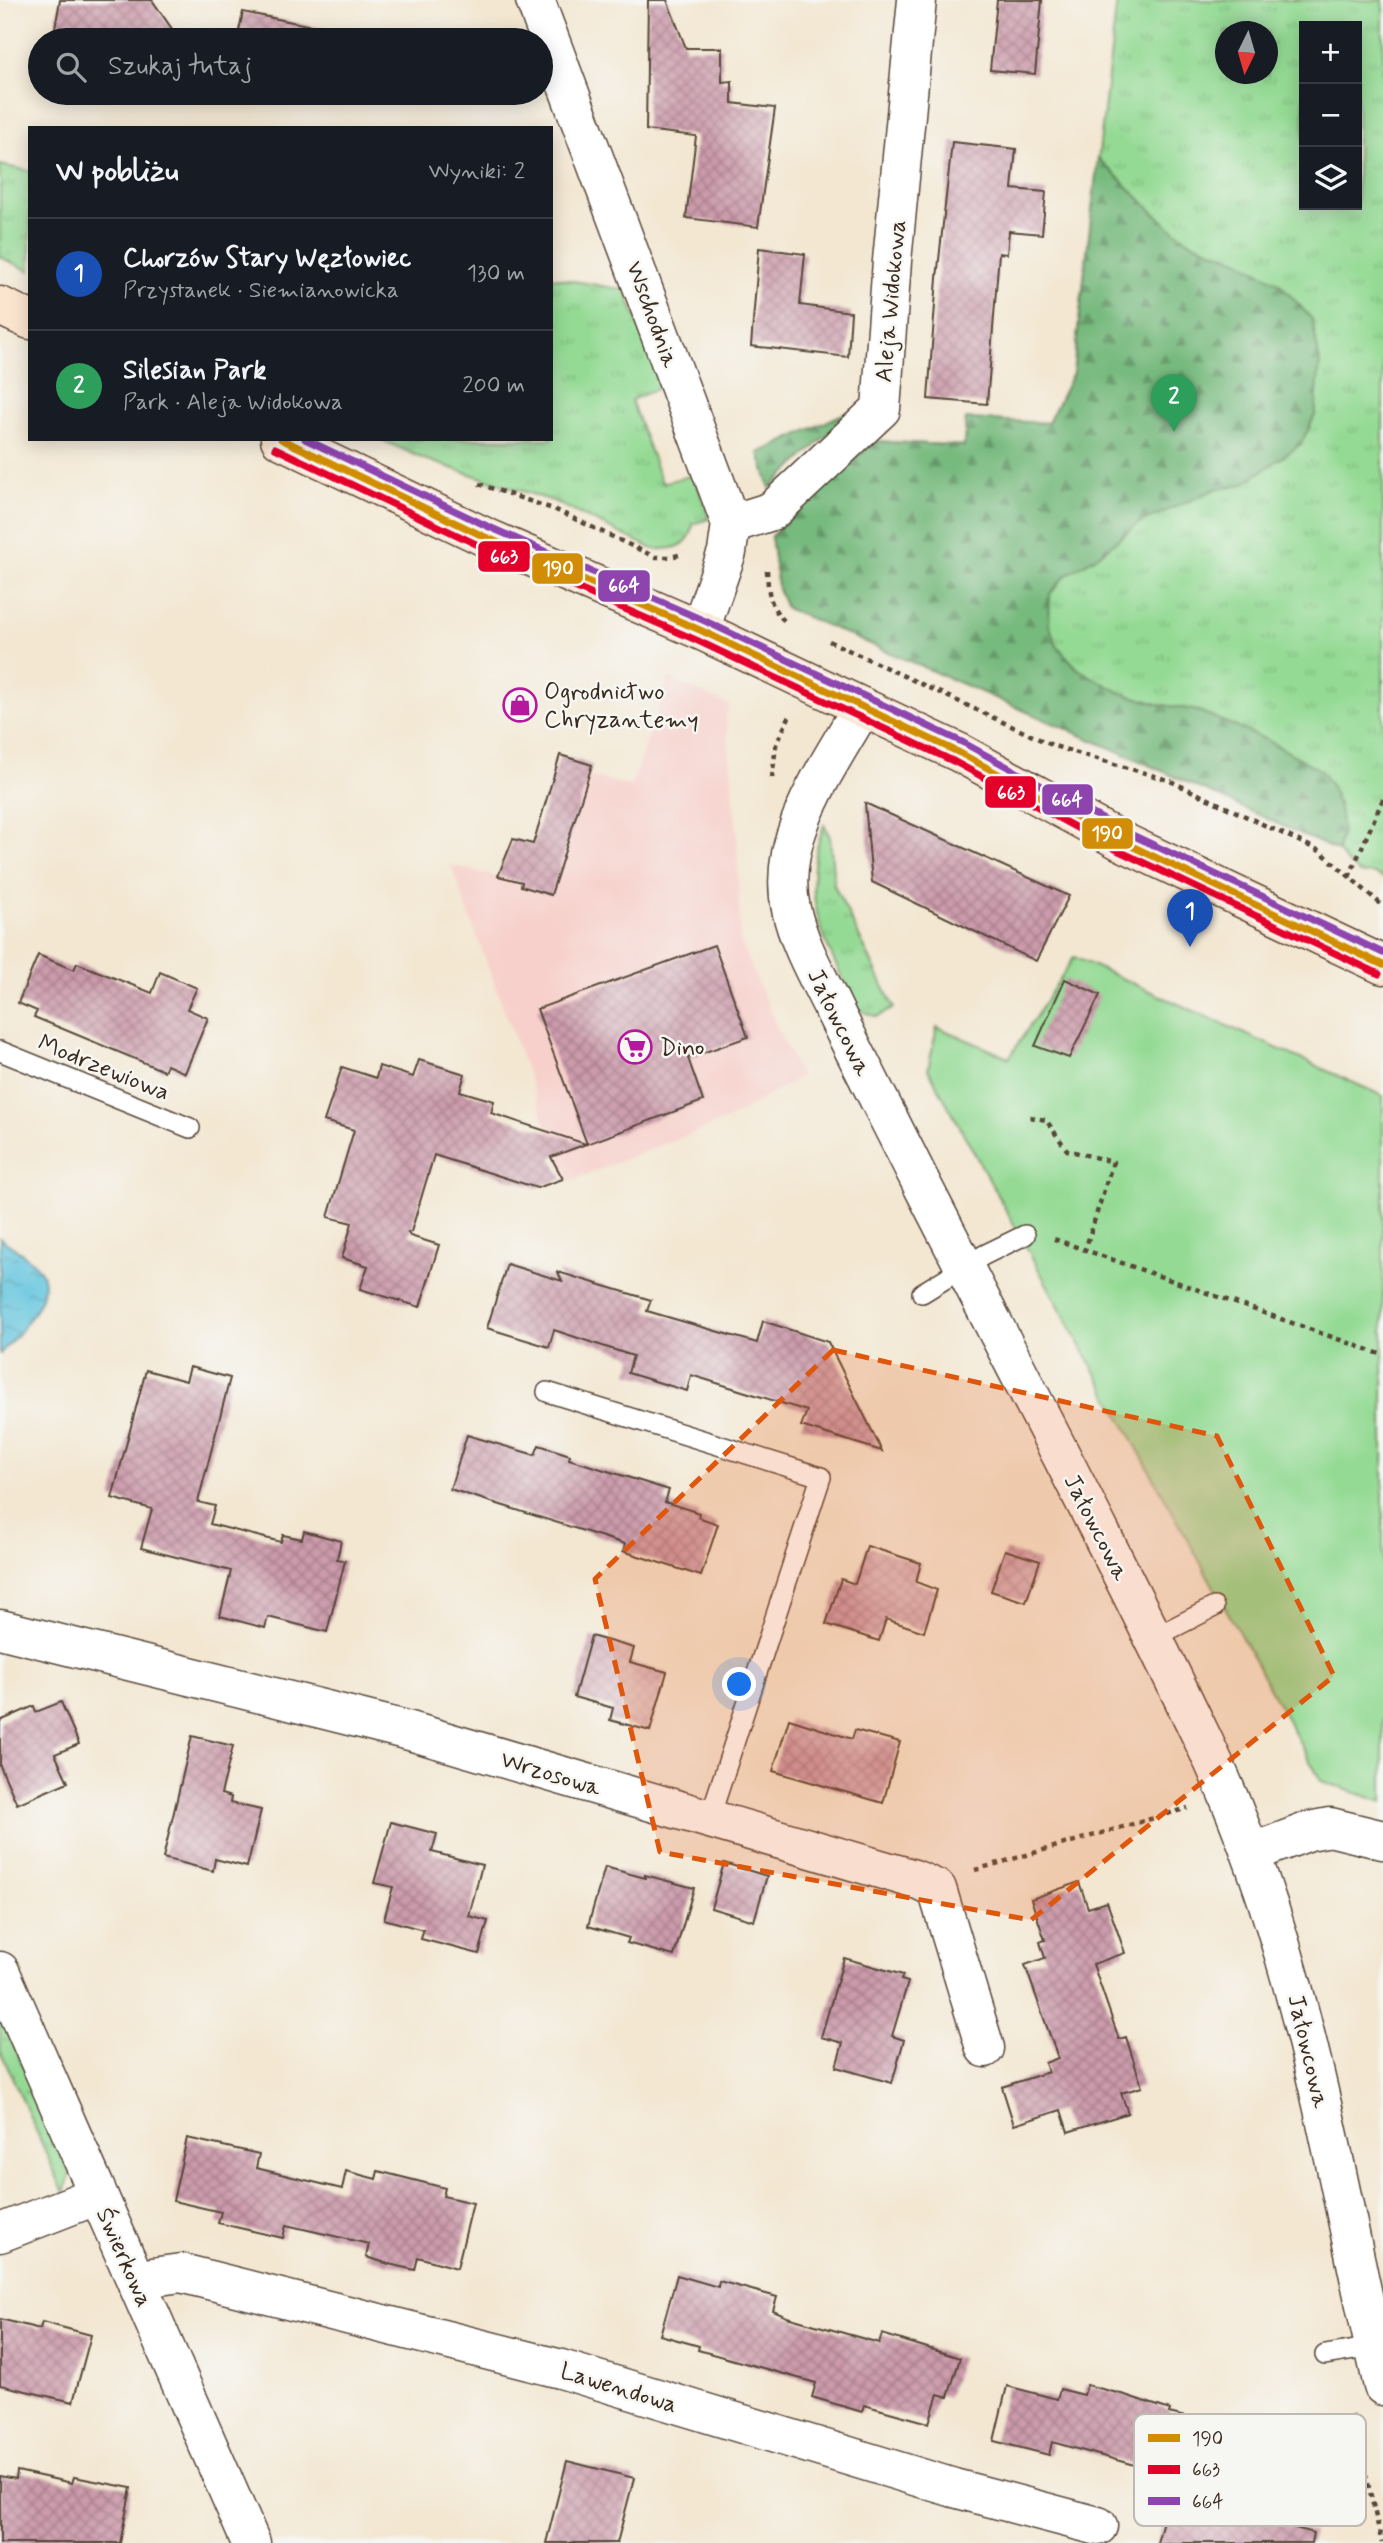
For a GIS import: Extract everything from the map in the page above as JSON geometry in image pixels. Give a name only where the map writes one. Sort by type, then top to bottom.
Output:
[{"type":"street","name":"Wschodnia","points":[[535,0],[545,28]]},
{"type":"street","name":"Aleja Widokowa","points":[[731,524],[772,511],[881,409],[917,0]]},
{"type":"street","name":"Wschodnia","points":[[553,48],[731,524]]},
{"type":"street","points":[[0,306],[28,319]]},
{"type":"street","points":[[284,441],[483,536],[700,630],[960,753],[1121,841],[1383,965]]},
{"type":"street","points":[[700,630],[727,552],[731,524]]},
{"type":"street","name":"Jałowcowa","points":[[862,707],[815,791],[800,825],[789,870],[791,908],[811,963],[1153,1638],[1224,1785],[1251,1853],[1287,1962],[1378,2346],[1383,2386]]},
{"type":"street","name":"Wrzosowa","points":[[0,1629],[410,1731],[914,1879],[937,1889]]},
{"type":"street","points":[[1251,1853],[1309,1831],[1330,1827],[1383,1840]]},
{"type":"street","points":[[937,1889],[985,2048]]},
{"type":"street","name":"Świerkowa","points":[[0,1971],[251,2543]]},
{"type":"street","points":[[0,2233],[98,2195]]},
{"type":"street","name":"Lawendowa","points":[[136,2284],[152,2277],[181,2273],[547,2365],[954,2488],[1098,2526]]},
{"type":"lane","name":"Modrzewiowa","points":[[0,1051],[190,1128]]},
{"type":"lane","points":[[922,1293],[984,1255],[1034,1235]]},
{"type":"lane","points":[[547,1392],[821,1477],[709,1820]]},
{"type":"lane","points":[[1153,1638],[1214,1606]]},
{"type":"lane","points":[[1325,2355],[1378,2346]]},
{"type":"path","points":[[471,482],[556,510],[655,557],[670,558],[690,552]]},
{"type":"path","points":[[766,563],[769,597],[773,607],[788,623]]},
{"type":"path","points":[[825,639],[1054,746],[1176,783],[1320,851],[1383,906]]},
{"type":"path","points":[[1349,877],[1383,799]]},
{"type":"path","points":[[1030,1117],[1046,1120],[1067,1150],[1113,1162],[1085,1250]]},
{"type":"path","points":[[1034,1235],[1085,1250],[1383,1355]]},
{"type":"path","points":[[1188,1796],[1193,1807]]},
{"type":"path","points":[[937,1889],[956,1875],[1180,1811]]},
{"type":"path","points":[[1350,2404],[1352,2414]]},
{"type":"path","points":[[1366,2474],[1382,2543]]},
{"type":"highlighted area","points":[[833,1350],[1217,1436],[1334,1676],[1031,1920],[660,1852],[595,1579]]},
{"type":"shaded area","points":[[669,678],[729,705],[726,716],[737,836],[740,940],[778,1030],[801,1076],[729,1119],[567,1182],[451,865],[552,891],[589,776],[631,786]]},
{"type":"green space","points":[[1117,0],[1383,0],[1383,878],[1373,873],[1360,874],[1338,851],[1134,758],[786,608],[778,589],[771,536],[874,441],[964,446],[966,419],[1048,423],[1073,373]]},
{"type":"green space","points":[[1098,158],[1168,226],[1191,242],[1238,260],[1279,283],[1312,319],[1320,362],[1315,415],[1301,444],[1243,484],[1216,489],[1139,523],[1096,557],[1065,576],[1050,594],[1049,624],[1057,646],[1078,669],[1121,693],[1158,704],[1199,711],[1267,740],[1320,770],[1332,787],[1339,808],[1342,829],[1338,851],[1134,758],[786,608],[778,589],[771,536],[874,441],[964,446],[966,419],[1048,423],[1073,373]]},
{"type":"green space","points":[[0,165],[28,171],[28,270],[0,257]]},
{"type":"green space","points":[[553,277],[625,290],[663,386],[631,400],[662,483],[694,475],[709,519],[693,524],[689,538],[680,546],[653,549],[553,501],[424,459],[384,441],[553,441]]},
{"type":"green space","points":[[845,413],[851,413],[770,488],[759,453]]},
{"type":"green space","points":[[824,825],[830,837],[834,885],[894,1008],[877,1017],[859,1010],[826,943],[819,921],[813,875],[816,851]]},
{"type":"green space","points":[[1074,957],[1383,1096],[1383,1802],[1321,1781],[928,1069],[937,1027],[1009,1058]]},
{"type":"green space","points":[[0,2014],[70,2175],[64,2193],[0,2050]]},
{"type":"water","points":[[0,1238],[36,1265],[43,1279],[43,1291],[33,1314],[0,1354]]},
{"type":"building","points":[[60,0],[152,0],[171,28],[55,28]]},
{"type":"building","points":[[648,0],[667,0],[686,48],[722,48],[722,82],[732,81],[732,103],[775,108],[758,227],[686,218],[696,136],[646,130]]},
{"type":"building","points":[[997,0],[1042,0],[1035,74],[990,70]]},
{"type":"building","points":[[243,12],[322,28],[240,28]]},
{"type":"building","points":[[952,142],[1016,149],[1012,189],[1046,192],[1042,234],[1009,231],[1007,254],[999,253],[987,404],[928,399],[937,278]]},
{"type":"building","points":[[759,248],[805,254],[800,305],[851,312],[848,357],[751,346]]},
{"type":"building","points":[[560,755],[592,765],[551,895],[521,886],[522,882],[498,876],[513,839],[533,844]]},
{"type":"building","points":[[865,803],[1069,896],[1036,961],[872,882]]},
{"type":"building","name":"Dino","points":[[714,945],[748,1037],[688,1058],[703,1101],[587,1144],[537,1009]]},
{"type":"building","points":[[38,955],[74,970],[77,963],[152,993],[160,972],[197,988],[187,1009],[208,1018],[185,1073],[167,1065],[164,1071],[34,1017],[37,1011],[18,1003]]},
{"type":"building","points":[[1065,979],[1100,995],[1069,1058],[1035,1046]]},
{"type":"building","points":[[419,1060],[465,1074],[460,1091],[494,1101],[491,1113],[586,1144],[551,1157],[563,1179],[537,1188],[434,1155],[411,1232],[408,1233],[439,1245],[420,1307],[360,1289],[368,1266],[342,1258],[352,1223],[328,1217],[354,1130],[324,1121],[342,1067],[376,1078],[379,1066],[413,1077]]},
{"type":"building","points":[[507,1264],[562,1281],[558,1272],[651,1300],[647,1311],[757,1343],[763,1321],[828,1342],[882,1451],[801,1426],[807,1411],[691,1375],[687,1391],[628,1373],[633,1356],[554,1330],[549,1347],[487,1328]]},
{"type":"building","points":[[190,1367],[230,1378],[198,1502],[215,1506],[210,1524],[281,1542],[283,1535],[302,1539],[304,1531],[341,1541],[337,1559],[345,1561],[327,1632],[268,1617],[265,1628],[220,1616],[231,1571],[141,1548],[152,1509],[112,1498],[146,1370],[186,1381]]},
{"type":"building","points":[[467,1435],[535,1455],[539,1445],[570,1455],[569,1459],[669,1490],[665,1502],[699,1513],[698,1517],[718,1524],[701,1576],[623,1551],[625,1544],[450,1489]]},
{"type":"building","points":[[867,1546],[921,1563],[916,1582],[937,1590],[924,1632],[886,1619],[879,1641],[826,1624],[841,1579],[855,1584]]},
{"type":"building","points":[[1005,1550],[1040,1561],[1026,1602],[991,1591]]},
{"type":"building","points":[[591,1636],[634,1648],[630,1662],[667,1672],[650,1731],[610,1720],[613,1708],[574,1697]]},
{"type":"building","points":[[61,1702],[79,1744],[55,1754],[68,1782],[17,1804],[0,1766],[0,1721],[34,1706],[36,1712]]},
{"type":"building","points":[[789,1719],[852,1739],[855,1730],[900,1742],[883,1803],[773,1771]]},
{"type":"building","points":[[192,1736],[233,1746],[221,1794],[231,1797],[230,1803],[261,1810],[247,1867],[215,1859],[213,1871],[163,1858]]},
{"type":"building","points":[[391,1822],[437,1834],[432,1852],[482,1865],[469,1916],[488,1921],[479,1954],[421,1939],[423,1930],[384,1919],[393,1887],[374,1883]]},
{"type":"building","points":[[724,1863],[767,1876],[754,1921],[711,1908]]},
{"type":"building","points":[[605,1867],[694,1888],[674,1956],[627,1943],[629,1938],[588,1926]]},
{"type":"building","points":[[1079,1882],[1088,1908],[1107,1902],[1125,1953],[1093,1964],[1119,2039],[1126,2037],[1142,2087],[1121,2093],[1128,2113],[1068,2132],[1061,2110],[1014,2125],[1002,2087],[1048,2072],[1045,2063],[1058,2058],[1025,1965],[1045,1958],[1040,1942],[1045,1940],[1031,1899]]},
{"type":"building","points":[[844,1958],[903,1975],[901,1980],[908,1982],[892,2036],[904,2040],[892,2083],[836,2067],[843,2043],[821,2037]]},
{"type":"building","points":[[187,2138],[259,2154],[256,2168],[342,2189],[346,2171],[376,2179],[378,2171],[445,2188],[443,2196],[473,2203],[457,2268],[418,2257],[415,2270],[389,2264],[366,2257],[369,2244],[286,2225],[283,2238],[218,2223],[221,2212],[173,2201]]},
{"type":"building","points":[[677,2275],[718,2287],[719,2281],[777,2297],[773,2311],[787,2317],[879,2343],[882,2334],[960,2358],[948,2397],[938,2394],[929,2423],[864,2405],[862,2412],[812,2397],[816,2383],[698,2350],[699,2346],[660,2335]]},
{"type":"building","points":[[0,2319],[40,2329],[42,2322],[91,2335],[73,2402],[0,2385]]},
{"type":"building","points":[[1087,2385],[1170,2410],[1169,2413],[1173,2414],[1134,2414],[1134,2465],[1052,2442],[1049,2455],[994,2441],[1007,2386],[1057,2399],[1060,2389],[1084,2395]]},
{"type":"building","points":[[567,2461],[634,2478],[617,2543],[546,2543]]},
{"type":"building","points":[[17,2471],[72,2483],[74,2477],[131,2488],[120,2543],[0,2543],[0,2476],[16,2479]]},
{"type":"building","points":[[1162,2526],[1289,2526],[1313,2533],[1311,2543],[1157,2543]]},
{"type":"transit line","name":"190","points":[[285,441],[483,536],[700,630],[960,753],[1121,841],[1383,965]]},
{"type":"transit line","name":"664","points":[[309,441],[487,526],[705,621],[964,743],[1126,832],[1383,953]]},
{"type":"transit line","name":"663","points":[[275,448],[478,545],[696,640],[955,762],[1117,850],[1379,974]]},
{"type":"place","name":"Silesian Park","points":[[1174,432]]},
{"type":"place","name":"Ogrodnictwo Chryzantemy","points":[[520,705]]},
{"type":"place","name":"Chorzów Stary Węzłowiec","points":[[1190,947]]},
{"type":"place","name":"Dino","points":[[635,1047]]}]
